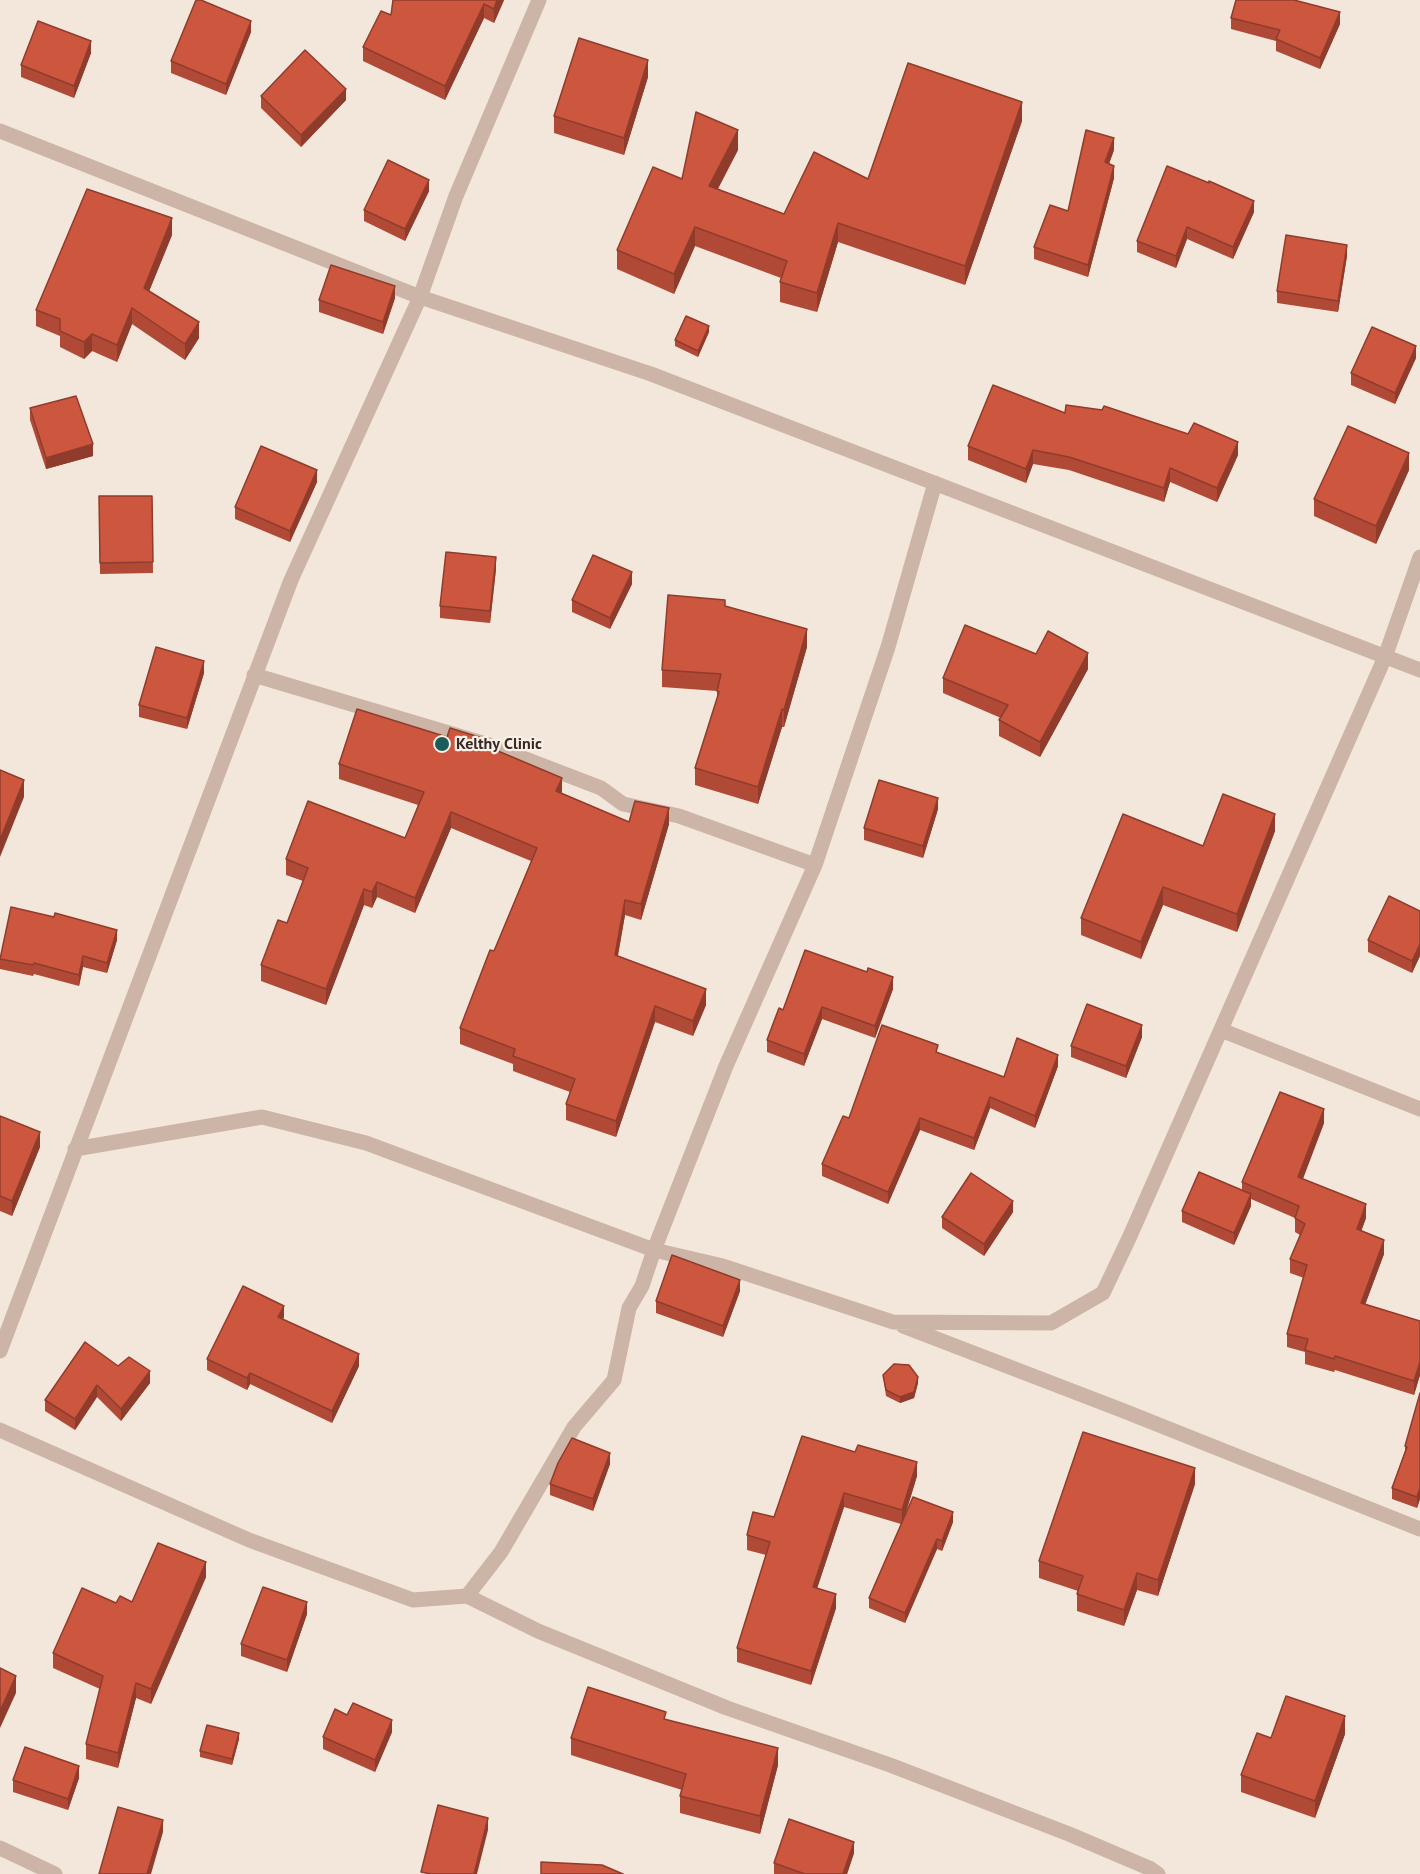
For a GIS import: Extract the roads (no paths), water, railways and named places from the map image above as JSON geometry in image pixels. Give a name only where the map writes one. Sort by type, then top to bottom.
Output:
[{"type":"street","points":[[0,1351],[291,580],[420,297],[456,196],[540,0]]},
{"type":"street","points":[[0,131],[420,297],[651,374],[1420,670]]},
{"type":"street","points":[[466,1596],[501,1552],[574,1427],[614,1380],[629,1308],[642,1286],[726,1066],[815,865],[888,647],[935,483]]},
{"type":"street","points":[[893,1323],[1051,1323],[1102,1293],[1130,1236],[1385,657],[1420,557]]},
{"type":"street","points":[[254,675],[489,745],[601,788],[623,804],[679,816],[815,865]]},
{"type":"street","points":[[1221,1030],[1420,1109]]},
{"type":"street","points":[[75,1149],[262,1117],[366,1143],[654,1250],[723,1266],[893,1323],[1124,1411],[1420,1529]]},
{"type":"street","points":[[0,1430],[249,1540],[413,1600],[466,1596],[538,1631],[727,1708],[890,1765],[1069,1834],[1158,1874]]},
{"type":"street","points":[[0,1848],[55,1874]]},
{"type":"place","name":"Kelthy Clinic","points":[[442,744]]}]
